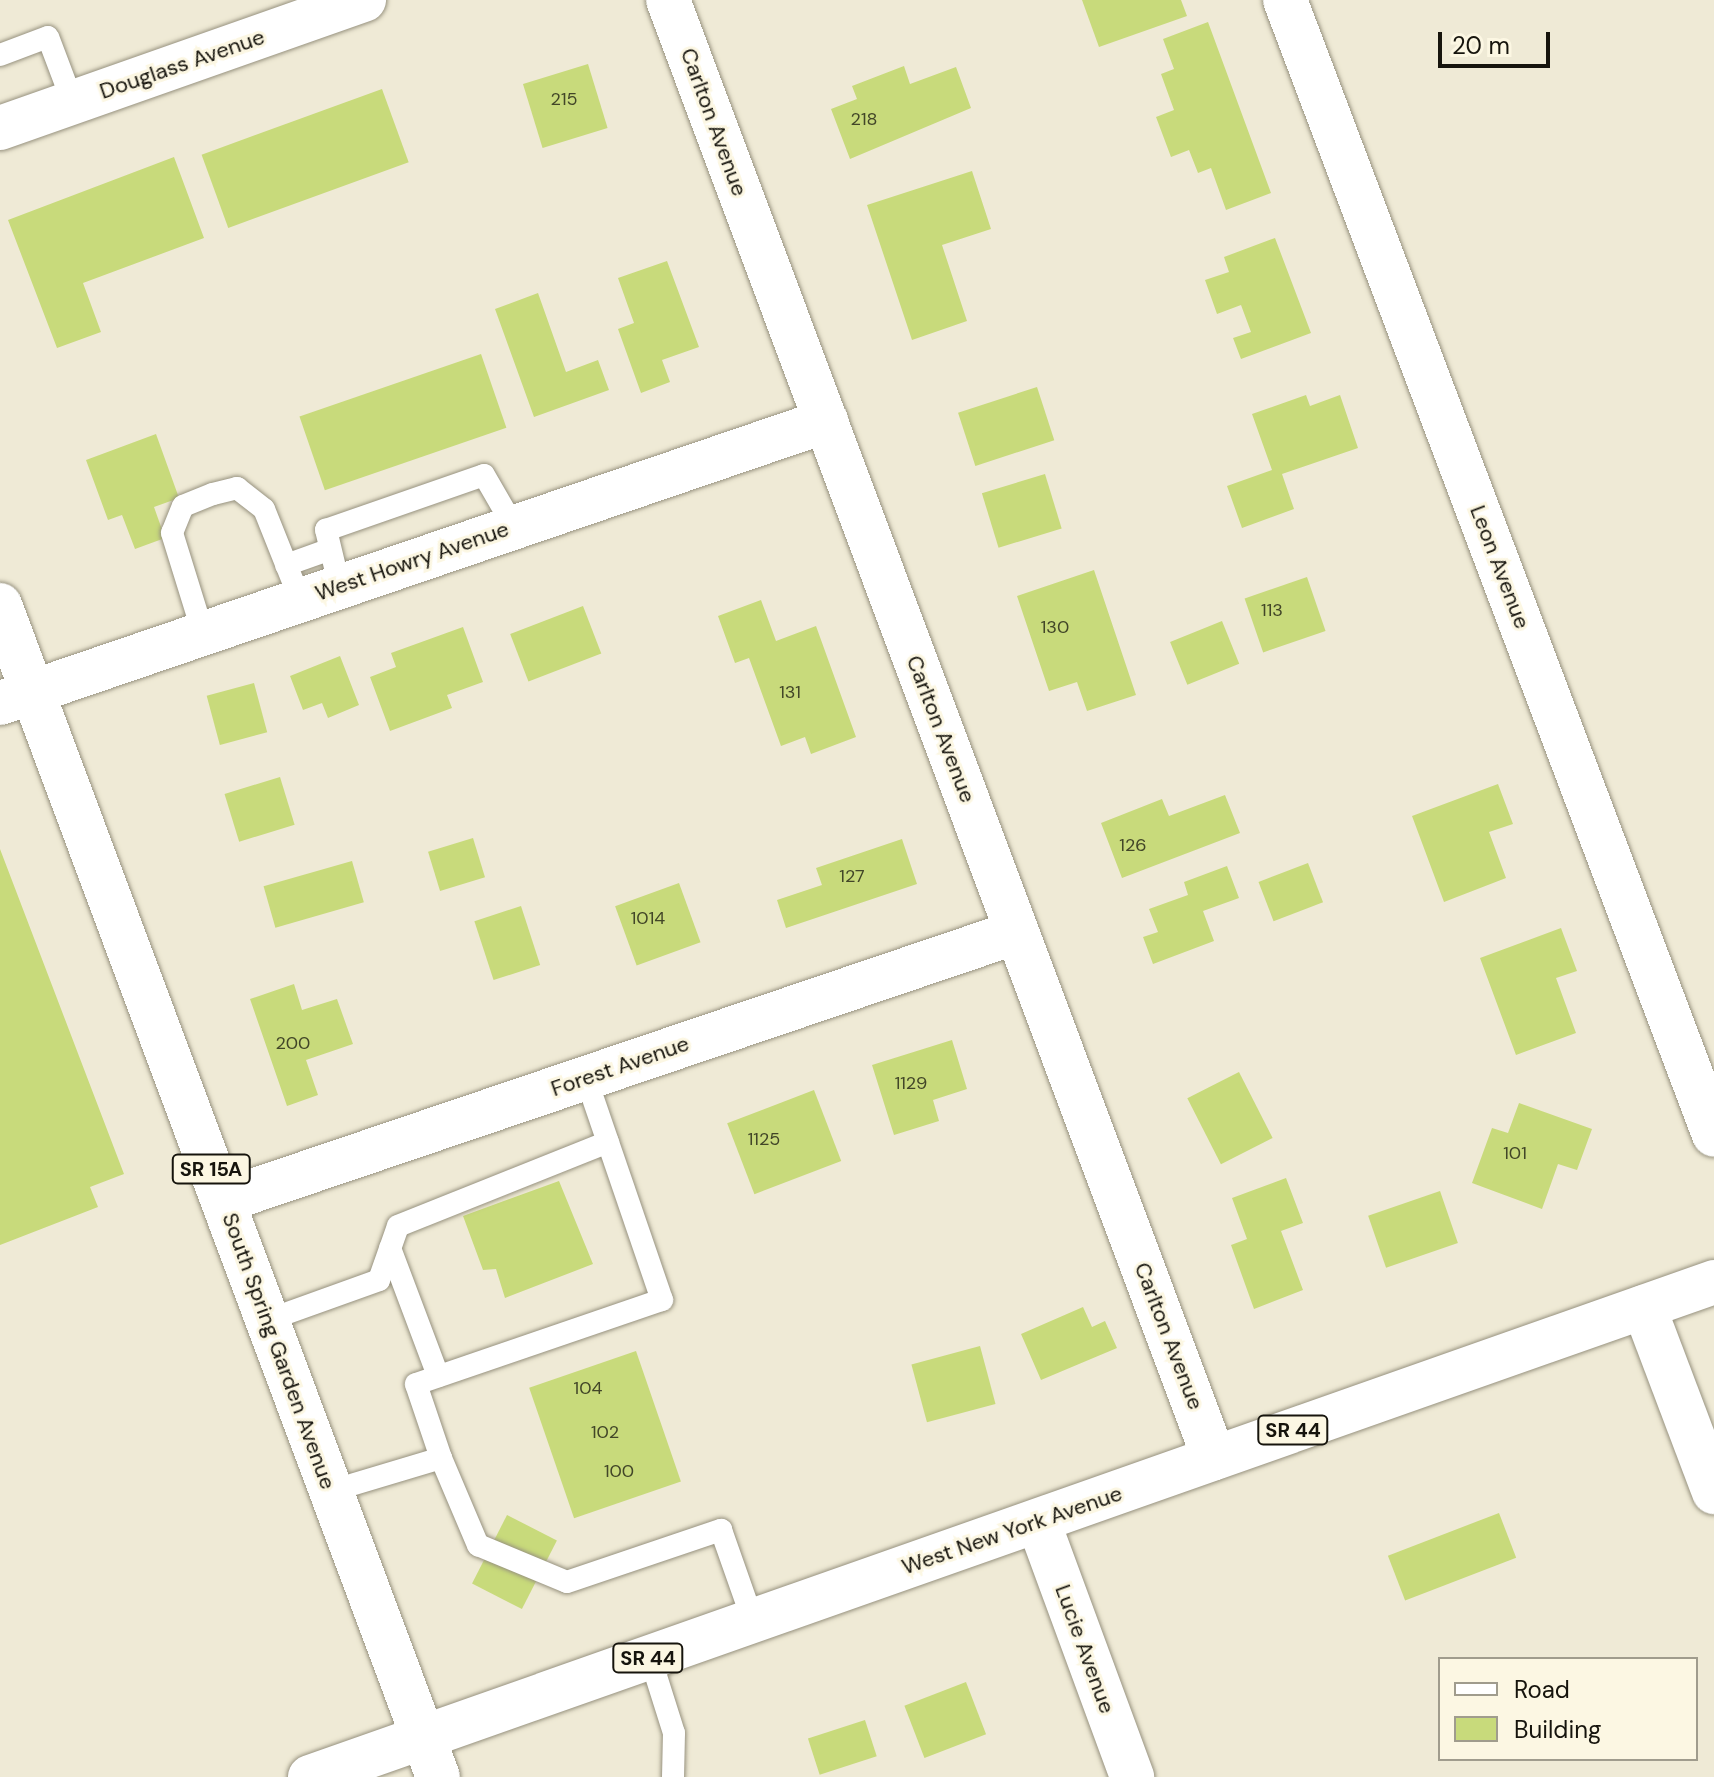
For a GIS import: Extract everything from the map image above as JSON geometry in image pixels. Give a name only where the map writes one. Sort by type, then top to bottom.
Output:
[{"type":"main road","name":"Douglass Avenue","points":[[0,128],[364,0]]},
{"type":"main road","name":"Carlton Avenue","points":[[668,0],[1214,1458]]},
{"type":"main road","name":"Leon Avenue","points":[[1285,0],[1714,1135]]},
{"type":"main road","name":"West Howry Avenue","points":[[16,697],[203,633],[313,575],[514,527],[826,421]]},
{"type":"main road","name":"South Spring Garden Avenue","points":[[0,605],[16,697],[223,1201],[431,1757]]},
{"type":"main road","name":"Forest Avenue","points":[[223,1201],[1017,932]]},
{"type":"main road","name":"West New York Avenue","points":[[310,1777],[431,1757],[650,1657],[1714,1282]]},
{"type":"main road","points":[[1644,1307],[1714,1492]]},
{"type":"main road","name":"Lucie Avenue","points":[[1038,1521],[1132,1777]]},
{"type":"lane","points":[[0,55],[48,37],[73,103]]},
{"type":"lane","points":[[313,575],[326,530],[484,475],[514,527]]},
{"type":"lane","points":[[203,633],[172,533],[183,506],[237,488],[264,509],[313,575]]},
{"type":"lane","points":[[586,1078],[662,1300],[416,1384],[441,1458],[478,1545],[567,1582],[721,1530],[753,1621]]},
{"type":"lane","points":[[268,1320],[379,1280],[398,1226],[608,1142]]},
{"type":"lane","points":[[390,1248],[438,1376]]},
{"type":"lane","points":[[331,1491],[441,1458]]},
{"type":"lane","points":[[650,1657],[674,1733],[673,1777]]},
{"type":"building","points":[[1082,0],[1181,0],[1187,16],[1099,47]]},
{"type":"building","points":[[1208,22],[1271,193],[1226,210],[1211,168],[1198,173],[1189,150],[1171,157],[1156,117],[1174,110],[1161,74],[1174,69],[1163,39]]},
{"type":"building","points":[[588,64],[608,128],[543,148],[523,84]]},
{"type":"building","points":[[904,66],[910,84],[956,67],[971,108],[850,159],[831,109],[857,99],[852,86]]},
{"type":"building","points":[[382,89],[409,162],[228,228],[202,155]]},
{"type":"building","points":[[174,157],[204,238],[83,283],[101,332],[57,348],[8,220]]},
{"type":"building","points":[[972,171],[991,229],[942,245],[967,321],[912,340],[867,205]]},
{"type":"building","points":[[1275,238],[1311,333],[1241,359],[1233,338],[1251,332],[1241,305],[1217,314],[1205,280],[1229,272],[1224,257]]},
{"type":"building","points":[[667,261],[699,347],[662,360],[670,382],[641,393],[618,329],[634,323],[618,278]]},
{"type":"building","points":[[538,293],[566,372],[598,360],[609,390],[534,417],[495,309]]},
{"type":"building","points":[[481,354],[506,428],[325,490],[299,417]]},
{"type":"building","points":[[1037,387],[1054,440],[975,466],[958,413]]},
{"type":"building","points":[[1306,395],[1310,406],[1340,395],[1358,448],[1282,474],[1294,509],[1242,528],[1227,486],[1272,470],[1252,414]]},
{"type":"building","points":[[156,434],[179,498],[154,507],[165,538],[135,549],[122,515],[108,520],[86,460]]},
{"type":"building","points":[[1045,474],[1062,529],[999,548],[982,493]]},
{"type":"building","points":[[1094,570],[1136,695],[1087,711],[1077,682],[1049,691],[1017,596]]},
{"type":"building","points":[[1307,577],[1326,631],[1263,652],[1245,598]]},
{"type":"building","points":[[761,600],[776,641],[816,626],[856,737],[811,754],[805,737],[781,746],[749,658],[735,663],[718,616]]},
{"type":"building","points":[[583,606],[601,654],[528,682],[510,634]]},
{"type":"building","points":[[1222,621],[1239,664],[1187,685],[1170,642]]},
{"type":"building","points":[[463,627],[483,682],[447,695],[452,708],[390,731],[370,677],[396,667],[391,653]]},
{"type":"building","points":[[340,656],[359,705],[328,718],[322,703],[303,710],[290,676]]},
{"type":"building","points":[[254,683],[267,732],[220,745],[207,696]]},
{"type":"building","points":[[280,777],[295,825],[239,842],[225,794]]},
{"type":"building","points":[[1498,784],[1513,824],[1489,832],[1506,878],[1444,902],[1412,816]]},
{"type":"building","points":[[1225,795],[1240,833],[1122,878],[1101,823],[1162,799],[1169,816]]},
{"type":"building","points":[[473,838],[485,877],[440,891],[428,852]]},
{"type":"building","points":[[902,839],[917,884],[786,928],[777,900],[822,885],[816,868]]},
{"type":"building","points":[[0,849],[124,1174],[90,1187],[98,1207],[0,1245]]},
{"type":"building","points":[[352,861],[364,902],[275,928],[264,886]]},
{"type":"building","points":[[1308,863],[1323,902],[1274,921],[1259,882]]},
{"type":"building","points":[[1227,866],[1239,898],[1203,911],[1214,941],[1153,964],[1143,937],[1158,932],[1149,909],[1188,895],[1184,882]]},
{"type":"building","points":[[679,883],[701,942],[637,965],[615,906]]},
{"type":"building","points":[[521,906],[540,965],[494,980],[474,921]]},
{"type":"building","points":[[1561,928],[1577,971],[1556,978],[1576,1033],[1516,1055],[1480,958]]},
{"type":"building","points":[[294,984],[302,1010],[337,999],[353,1044],[306,1060],[318,1095],[287,1106],[250,999]]},
{"type":"building","points":[[952,1040],[967,1089],[933,1100],[939,1121],[894,1135],[872,1065]]},
{"type":"building","points":[[1239,1072],[1273,1138],[1221,1164],[1187,1098]]},
{"type":"building","points":[[814,1090],[841,1161],[754,1194],[727,1123]]},
{"type":"building","points":[[1519,1103],[1592,1129],[1577,1170],[1558,1164],[1542,1209],[1472,1183],[1492,1128],[1508,1133]]},
{"type":"building","points":[[1286,1178],[1303,1223],[1281,1231],[1303,1290],[1254,1309],[1231,1245],[1247,1239],[1232,1198]]},
{"type":"building","points":[[559,1181],[593,1264],[505,1298],[496,1269],[483,1270],[463,1216]]},
{"type":"building","points":[[1440,1191],[1458,1243],[1386,1268],[1368,1216]]},
{"type":"building","points":[[1083,1307],[1092,1327],[1105,1321],[1117,1348],[1041,1380],[1021,1334]]},
{"type":"building","points":[[980,1346],[996,1404],[927,1422],[911,1364]]},
{"type":"building","points":[[636,1351],[681,1481],[574,1518],[529,1388]]},
{"type":"building","points":[[1499,1513],[1516,1558],[1405,1600],[1388,1556]]},
{"type":"building","points":[[507,1515],[557,1540],[522,1609],[472,1584]]},
{"type":"building","points":[[966,1682],[986,1734],[924,1758],[904,1706]]},
{"type":"building","points":[[865,1720],[877,1756],[820,1775],[808,1739]]}]
